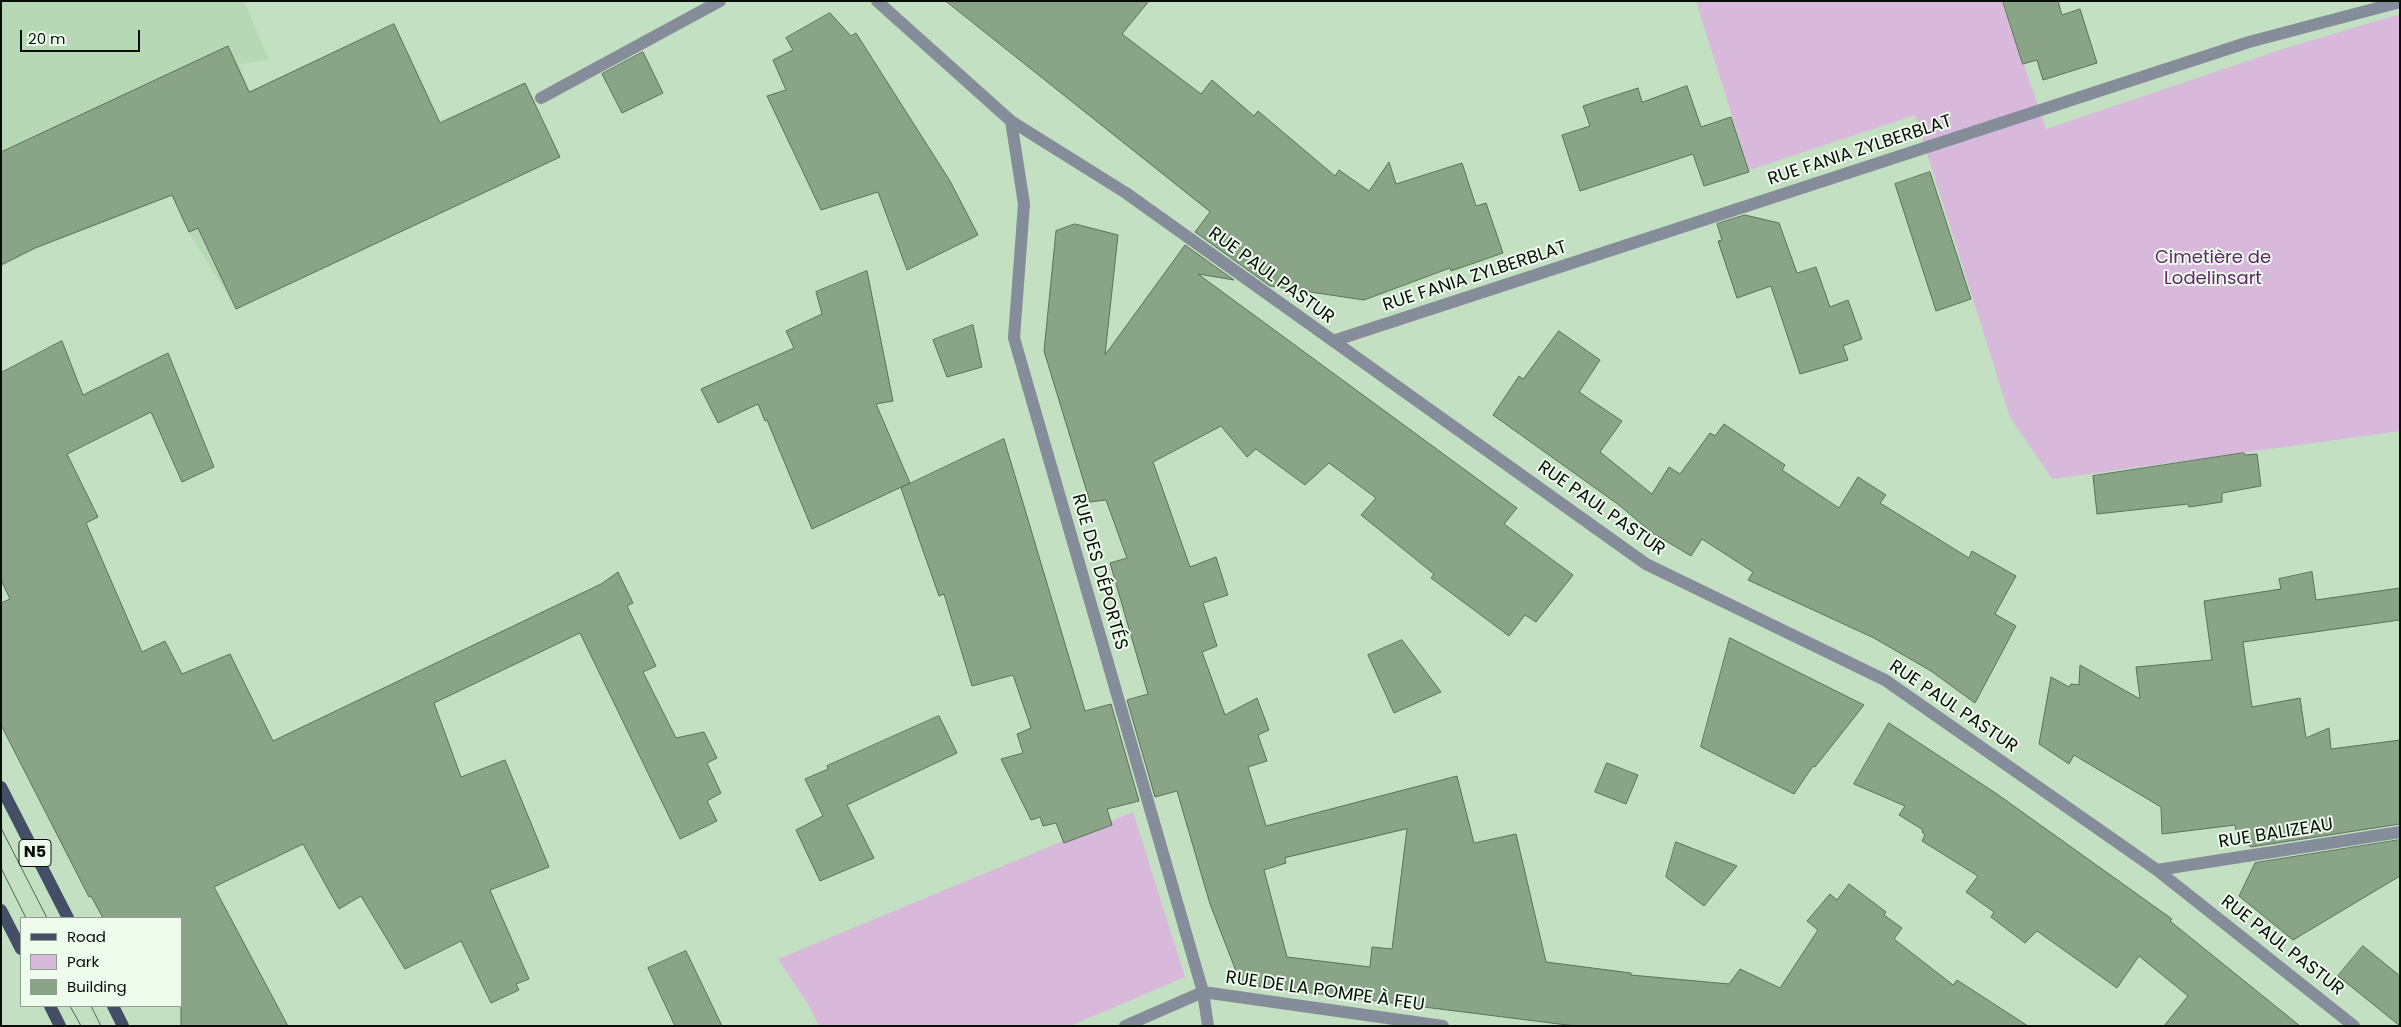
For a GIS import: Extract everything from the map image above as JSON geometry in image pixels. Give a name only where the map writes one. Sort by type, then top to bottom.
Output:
[{"type":"main road","name":"N5","points":[[1,787],[67,917]]},
{"type":"main road","points":[[1,910],[20,947]]},
{"type":"main road","points":[[50,1007],[60,1026]]},
{"type":"main road","points":[[114,1007],[123,1026]]},
{"type":"street","points":[[541,98],[720,1]]},
{"type":"street","name":"RUE PAUL PASTUR","points":[[877,1],[1011,121],[1126,194],[1646,564],[1885,680],[2157,870],[2354,1026]]},
{"type":"street","name":"RUE FANIA ZYLBERBLAT","points":[[1333,341],[2249,42],[2400,2]]},
{"type":"street","name":"RUE DES DÉPORTÉS","points":[[1011,121],[1024,204],[1014,338],[1203,992],[1208,1026]]},
{"type":"street","name":"RUE BALIZEAU","points":[[2157,870],[2400,832]]},
{"type":"street","points":[[1125,1026],[1203,992]]},
{"type":"street","name":"RUE DE LA POMPE À FEU","points":[[1203,992],[1443,1026]]},
{"type":"shaded area","points":[[1,1],[244,1],[269,60],[239,64],[250,91],[395,25],[440,121],[526,84],[559,158],[236,308],[188,231],[172,196],[35,249],[1,267]]},
{"type":"green space","name":"Cimetière de Lodelinsart","points":[[1696,1],[2002,1],[2046,129],[2283,49],[2400,14],[2400,431],[2052,479],[2010,417],[1915,115],[1749,170]]},
{"type":"green space","points":[[1133,812],[1185,977],[1070,1026],[819,1026],[808,1004],[778,959]]},
{"type":"building","points":[[946,1],[1149,1],[1122,34],[1201,94],[1212,80],[1254,116],[1258,111],[1335,176],[1339,170],[1369,191],[1389,162],[1396,184],[1462,163],[1476,206],[1486,203],[1503,253],[1451,271],[1450,268],[1364,300],[1270,286],[1195,232],[1210,212]]},
{"type":"building","points":[[2003,1],[2058,1],[2062,15],[2080,9],[2097,63],[2043,80],[2037,60],[2023,64]]},
{"type":"building","points":[[830,13],[851,36],[856,33],[950,181],[978,235],[907,270],[878,192],[821,210],[767,96],[786,90],[773,60],[793,50],[786,38]]},
{"type":"building","points":[[394,24],[440,123],[525,83],[560,157],[236,309],[198,228],[189,232],[172,195],[35,248],[1,265],[1,152],[228,46],[249,92]]},
{"type":"building","points":[[643,52],[663,93],[622,113],[602,74]]},
{"type":"building","points":[[1687,86],[1701,127],[1731,117],[1749,172],[1704,186],[1693,154],[1580,191],[1562,135],[1590,126],[1583,106],[1638,88],[1642,102]]},
{"type":"building","points":[[1930,172],[1971,299],[1936,311],[1895,184]]},
{"type":"building","points":[[1745,215],[1779,223],[1797,273],[1816,267],[1830,307],[1848,300],[1862,339],[1843,346],[1848,360],[1800,374],[1771,286],[1737,298],[1718,241],[1722,240],[1717,224]]},
{"type":"building","points":[[1075,224],[1118,235],[1105,355],[1185,245],[1234,280],[1198,274],[1517,508],[1504,524],[1573,575],[1536,622],[1525,615],[1509,636],[1431,578],[1434,574],[1361,515],[1376,498],[1329,463],[1305,485],[1256,449],[1247,457],[1221,426],[1153,462],[1190,567],[1216,557],[1228,595],[1203,603],[1217,646],[1202,652],[1225,715],[1257,698],[1269,730],[1258,735],[1267,761],[1248,767],[1266,826],[1457,776],[1474,843],[1516,834],[1546,962],[1631,973],[1631,975],[1729,984],[1740,969],[1780,988],[1818,930],[1807,921],[1830,894],[1837,900],[1849,884],[1886,912],[1884,915],[1902,928],[1894,939],[1953,985],[1957,980],[2028,1026],[1575,1026],[1241,984],[1210,904],[1177,791],[1155,797],[1127,700],[1148,694],[1110,563],[1127,558],[1106,500],[1090,502],[1044,351],[1056,231]],"holes":[[[1407,829],[1392,949],[1372,947],[1370,967],[1287,957],[1264,870],[1286,863],[1285,858]]]},
{"type":"building","points":[[867,271],[893,401],[876,404],[910,483],[812,529],[767,420],[765,421],[758,404],[718,423],[701,389],[794,348],[786,331],[822,314],[816,292]]},
{"type":"building","points":[[973,325],[982,367],[947,377],[933,340]]},
{"type":"building","points":[[1559,331],[1600,360],[1579,392],[1622,421],[1600,452],[1652,494],[1669,467],[1680,474],[1710,433],[1715,436],[1724,424],[1785,465],[1782,470],[1839,508],[1858,477],[1886,495],[1880,503],[1969,558],[1972,551],[2016,576],[1995,614],[2016,626],[1975,703],[1931,671],[1874,638],[1748,580],[1753,572],[1702,539],[1691,556],[1651,532],[1619,505],[1493,415],[1519,376],[1523,379]]},
{"type":"building","points":[[62,341],[83,395],[168,353],[214,467],[182,482],[151,412],[67,454],[98,517],[86,523],[142,652],[165,641],[182,674],[230,654],[273,741],[601,584],[618,572],[633,603],[627,606],[656,666],[643,672],[676,738],[704,732],[717,758],[707,763],[721,793],[707,801],[717,821],[680,839],[580,633],[434,703],[461,777],[505,760],[549,867],[490,890],[529,979],[516,984],[519,990],[491,1003],[461,941],[405,969],[361,896],[339,909],[303,844],[214,887],[288,1026],[181,1026],[182,917],[102,917],[91,896],[89,897],[1,725],[1,603],[10,599],[1,580],[1,373]]},
{"type":"building","points":[[1004,439],[1085,711],[1111,704],[1139,801],[1107,809],[1112,825],[1064,843],[1056,823],[1043,826],[1040,817],[1031,820],[1001,759],[1023,753],[1017,734],[1031,728],[1013,675],[972,686],[944,594],[939,596],[901,488]]},
{"type":"building","points":[[2244,453],[2245,455],[2257,454],[2261,486],[2222,493],[2222,502],[2189,507],[2188,504],[2097,514],[2093,476]]},
{"type":"building","points":[[2312,572],[2316,600],[2400,588],[2400,620],[2243,642],[2252,707],[2300,698],[2306,738],[2329,728],[2331,749],[2400,740],[2400,824],[2251,847],[2237,835],[2235,825],[2162,834],[2161,807],[2074,755],[2069,764],[2039,744],[2051,677],[2069,687],[2071,684],[2079,685],[2080,665],[2140,699],[2136,667],[2212,660],[2204,601],[2281,589],[2279,579]]},
{"type":"building","points":[[1730,638],[1864,705],[1815,767],[1813,766],[1794,794],[1701,747]]},
{"type":"building","points":[[1402,640],[1441,692],[1394,713],[1368,655]]},
{"type":"building","points":[[939,716],[957,753],[847,805],[874,858],[820,881],[796,830],[823,816],[805,779],[828,769],[827,766]]},
{"type":"building","points":[[1889,723],[1997,794],[2172,919],[2170,921],[2300,1026],[2164,1026],[2188,996],[2139,956],[2117,988],[2037,931],[2025,943],[1991,917],[1994,912],[1966,892],[1978,876],[1922,841],[1925,835],[1922,832],[1923,830],[1899,815],[1905,806],[1854,784]]},
{"type":"building","points":[[1607,763],[1638,775],[1626,804],[1595,792]]},
{"type":"building","points":[[2400,840],[2400,876],[2293,940],[2239,896],[2255,863]]},
{"type":"building","points":[[1676,842],[1737,866],[1704,906],[1666,877]]},
{"type":"building","points":[[2363,946],[2400,976],[2400,1026],[2338,976]]},
{"type":"building","points":[[686,951],[722,1026],[675,1026],[648,968]]},
{"type":"tram line","points":[[1,828],[46,917]]},
{"type":"tram line","points":[[1,868],[26,917]]},
{"type":"tram line","points":[[71,1007],[81,1026]]},
{"type":"tram line","points":[[92,1007],[101,1026]]}]
